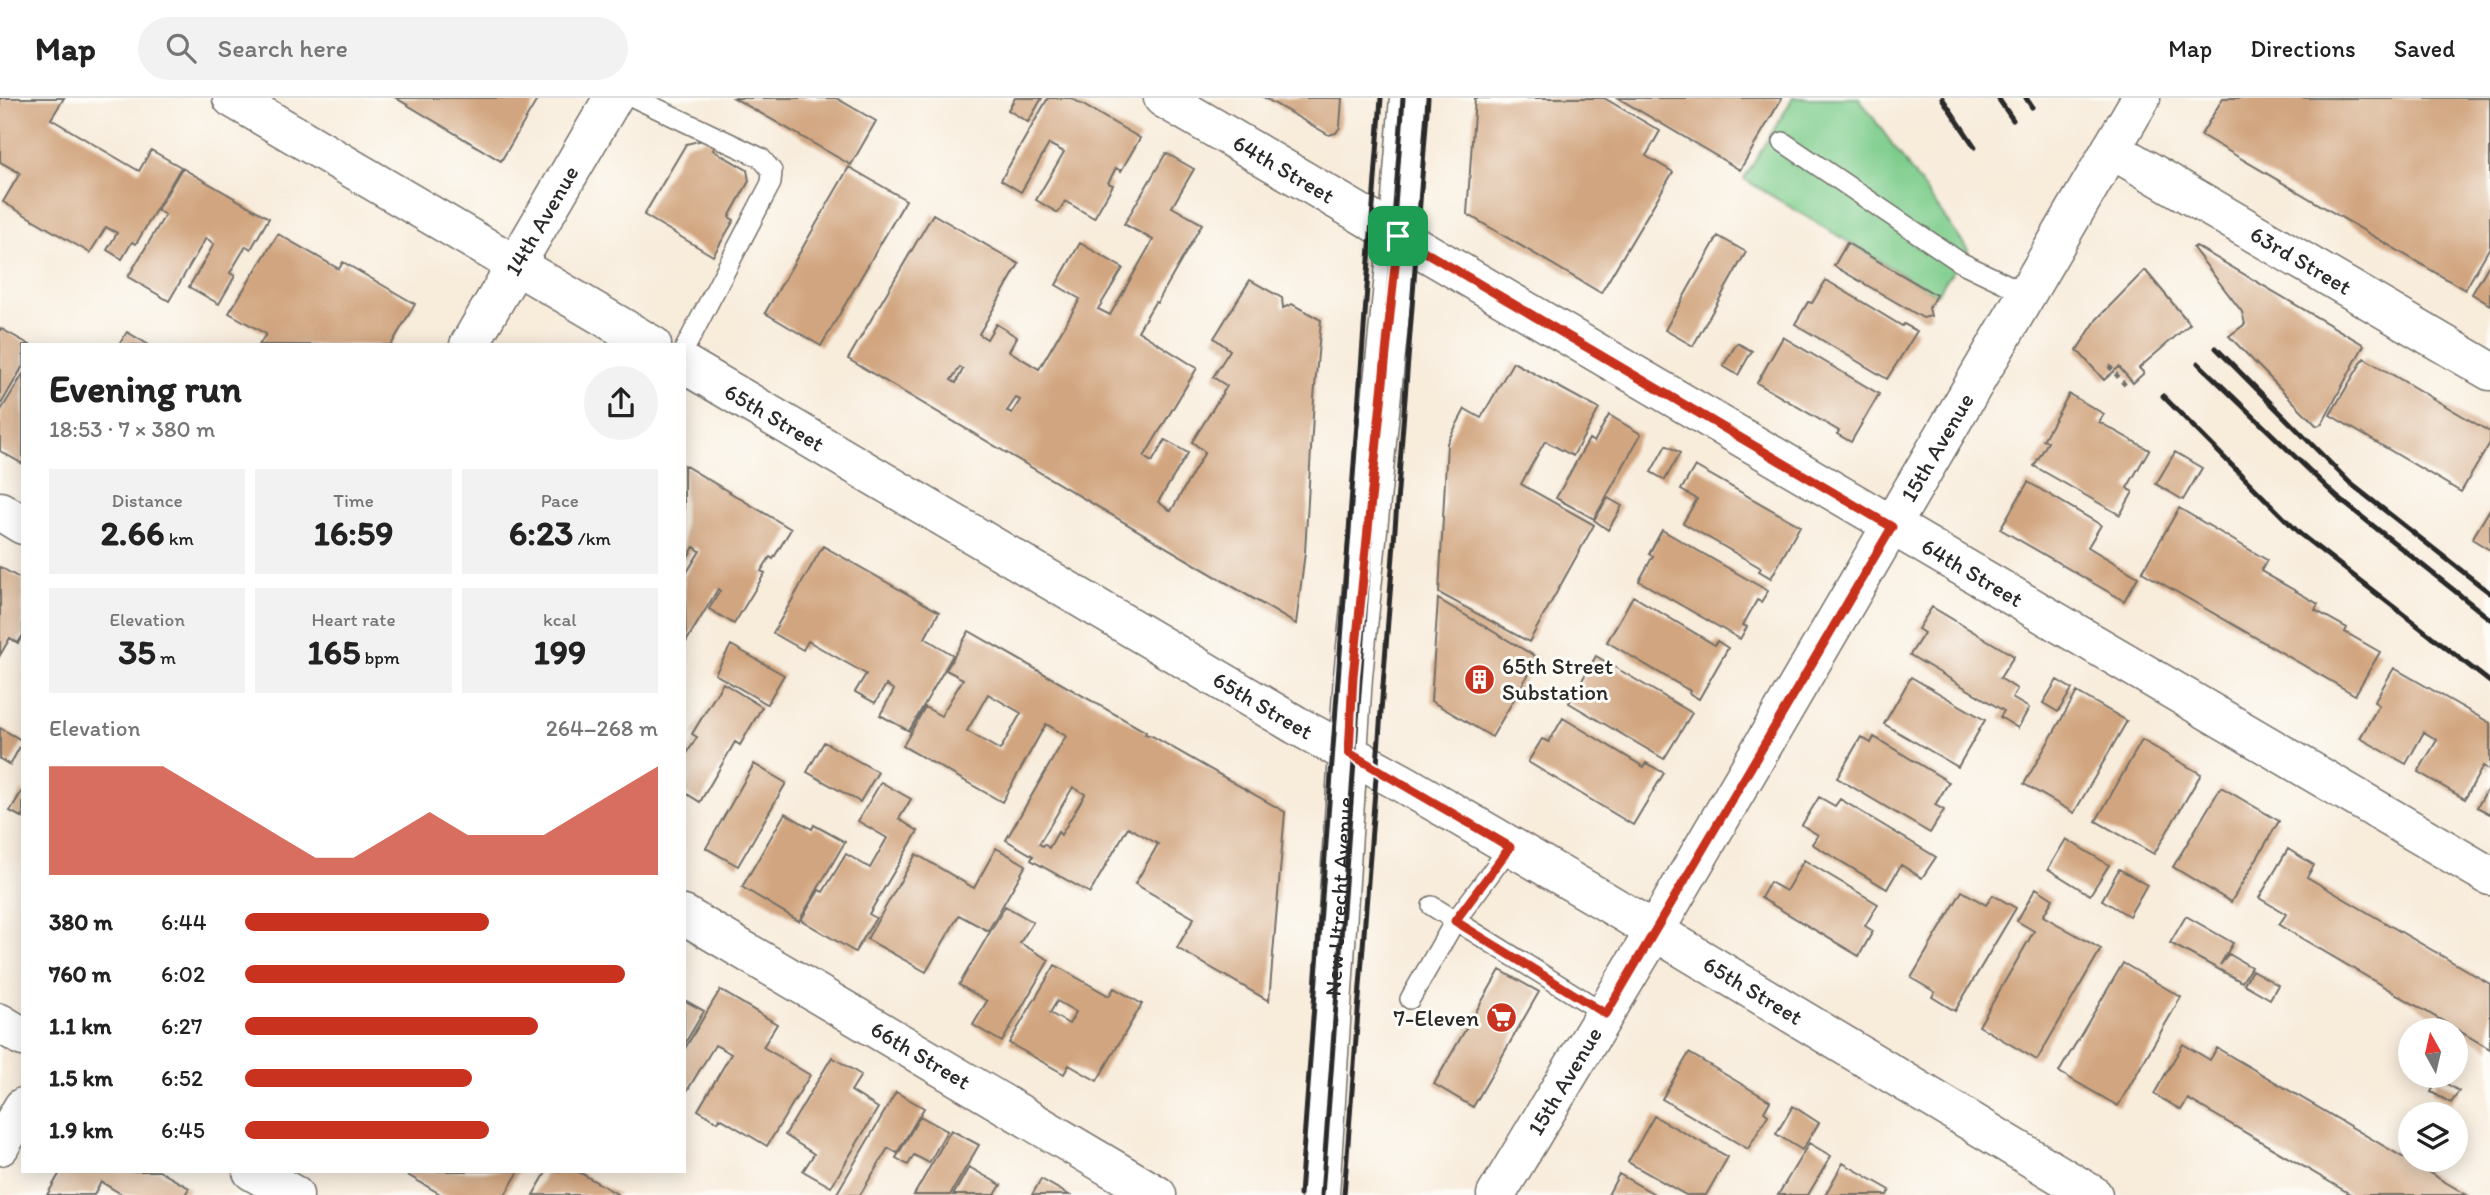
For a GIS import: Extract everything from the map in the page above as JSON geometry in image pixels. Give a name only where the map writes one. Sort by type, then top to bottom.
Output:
[{"type":"street","points":[[232,98],[649,343]]},
{"type":"street","name":"14th Avenue","points":[[469,343],[613,98]]},
{"type":"street","name":"64th Street","points":[[1163,98],[2490,876]]},
{"type":"street","name":"New Utrecht Avenue","points":[[1320,1195],[1353,676],[1398,236],[1409,98]]},
{"type":"street","name":"15th Avenue","points":[[1496,1195],[1606,1014],[2141,98]]},
{"type":"street","name":"63rd Street","points":[[2111,149],[2490,371]]},
{"type":"street","name":"65th Street","points":[[686,365],[1296,725],[1510,847],[2093,1195]]},
{"type":"street","points":[[0,511],[21,524]]},
{"type":"street","name":"66th Street","points":[[686,916],[1157,1195]]},
{"type":"street","points":[[0,1023],[21,1036]]},
{"type":"street","points":[[0,1146],[21,1110]]},
{"type":"street","points":[[256,1173],[294,1195]]},
{"type":"lane","points":[[635,98],[761,159],[772,171],[771,183],[686,346]]},
{"type":"lane","points":[[1783,142],[1960,262],[2027,295]]},
{"type":"lane","points":[[1410,999],[1455,921],[1510,847]]},
{"type":"lane","points":[[1432,906],[1606,1014]]},
{"type":"path","points":[[2109,366],[2126,386]]},
{"type":"green space","points":[[1793,98],[1859,98],[1968,250],[1936,295],[1744,179]]},
{"type":"building","points":[[0,98],[64,98],[51,119],[110,154],[139,171],[151,150],[181,167],[136,244],[132,242],[122,259],[107,250],[117,233],[106,227],[90,253],[3,202],[20,173],[0,162]]},
{"type":"building","points":[[396,98],[533,98],[537,100],[501,161]]},
{"type":"building","points":[[734,98],[836,98],[876,121],[851,165]]},
{"type":"building","points":[[1015,98],[1042,98],[1028,122],[1008,110]]},
{"type":"building","points":[[1048,98],[1071,98],[1140,138],[1121,171],[1116,168],[1108,183],[1113,185],[1094,218],[1065,201],[1058,213],[1036,200],[1064,152],[1049,144],[1021,192],[1001,180]]},
{"type":"building","points":[[1265,98],[1342,98],[1340,127],[1336,133],[1329,135]]},
{"type":"building","points":[[1475,98],[1604,98],[1660,131],[1646,156],[1673,172],[1601,293],[1467,214]]},
{"type":"building","points":[[1618,98],[1782,98],[1740,170]]},
{"type":"building","points":[[2223,98],[2490,98],[2490,247],[2465,290],[2201,135]]},
{"type":"building","points":[[707,139],[717,144],[713,150],[747,170],[749,181],[729,217],[734,220],[713,256],[644,215],[686,144]]},
{"type":"building","points":[[1166,153],[1194,169],[1172,207],[1202,224],[1138,331],[1197,368],[1144,457],[1152,462],[1165,440],[1188,453],[1158,502],[1171,511],[1205,452],[1192,442],[1227,386],[1213,377],[1230,350],[1214,338],[1250,280],[1282,298],[1283,308],[1292,304],[1321,320],[1305,552],[1296,624],[848,359],[933,214],[1019,264],[979,334],[987,339],[996,324],[1017,337],[1009,351],[1039,369],[1080,299],[1056,285],[1080,243],[1123,268],[1098,309],[1110,315],[1153,240],[1124,224]],"holes":[[[960,367],[963,369],[956,383],[951,380]],[[1016,398],[1020,400],[1012,413],[1007,411]]]},
{"type":"building","points":[[849,167],[906,200],[821,346],[765,313]]},
{"type":"building","points":[[182,168],[269,218],[251,249],[246,246],[230,273],[235,276],[219,304],[189,287],[214,244],[206,238],[169,301],[128,277],[165,215],[157,210]]},
{"type":"building","points":[[278,234],[339,269],[343,262],[415,304],[392,343],[260,343],[266,334],[229,313]]},
{"type":"building","points":[[1718,236],[1746,252],[1693,346],[1665,330]]},
{"type":"building","points":[[1847,243],[1936,295],[1929,308],[1931,316],[1923,318],[1834,266]]},
{"type":"building","points":[[2196,246],[2364,345],[2322,424],[2317,426],[2229,336],[2245,324],[2242,312],[2193,248]]},
{"type":"building","points":[[2490,263],[2490,305],[2472,294]]},
{"type":"building","points":[[2145,270],[2190,324],[2139,368],[2144,373],[2133,383],[2119,367],[2104,380],[2077,350],[2097,319]]},
{"type":"building","points":[[1826,280],[1902,326],[1904,324],[1917,331],[1887,379],[1795,324]]},
{"type":"building","points":[[0,328],[26,343],[21,343],[21,369],[0,406]]},
{"type":"building","points":[[127,332],[146,343],[120,343]]},
{"type":"building","points":[[1783,337],[1879,394],[1851,442],[1837,434],[1839,431],[1757,383]]},
{"type":"building","points":[[1737,343],[1752,351],[1738,375],[1723,366]]},
{"type":"building","points":[[2364,358],[2490,432],[2490,443],[2461,492],[2330,415]]},
{"type":"building","points":[[1513,362],[1599,409],[1573,456],[1545,441],[1521,484],[1594,525],[1529,642],[1439,593],[1447,443],[1465,409],[1481,418]]},
{"type":"building","points":[[21,377],[21,463],[0,451],[0,412]]},
{"type":"building","points":[[2069,394],[2104,414],[2099,422],[2149,450],[2127,488],[2133,492],[2120,515],[2034,466],[2048,442],[2043,440]]},
{"type":"building","points":[[1609,415],[1641,434],[1594,519],[1556,498],[1589,439],[1594,442]]},
{"type":"building","points":[[1666,445],[1680,453],[1665,480],[1651,472]]},
{"type":"building","points":[[2175,452],[2202,468],[2183,500],[2156,484]]},
{"type":"building","points":[[686,466],[791,529],[773,559],[770,557],[761,571],[765,573],[734,624],[709,609],[720,591],[718,589],[686,642],[686,574],[700,551],[694,547],[686,560]]},
{"type":"building","points":[[1695,466],[1800,526],[1771,578],[1759,571],[1761,568],[1683,523],[1697,499],[1681,490]]},
{"type":"building","points":[[2028,482],[2101,525],[2088,547],[2138,577],[2124,601],[2000,529]]},
{"type":"building","points":[[1608,498],[1622,506],[1608,530],[1594,520]]},
{"type":"building","points":[[2179,508],[2267,560],[2261,571],[2318,604],[2315,610],[2347,628],[2345,632],[2380,652],[2355,695],[2142,572]]},
{"type":"building","points":[[2490,509],[2490,550],[2472,539]]},
{"type":"building","points":[[1662,530],[1768,591],[1761,602],[1757,600],[1743,625],[1747,627],[1740,639],[1639,581],[1653,556],[1649,554]]},
{"type":"building","points":[[823,546],[939,612],[925,638],[953,655],[909,731],[880,715],[894,690],[886,685],[875,703],[855,692],[866,674],[808,641],[803,650],[773,633]]},
{"type":"building","points":[[0,567],[21,579],[21,638],[18,643],[10,638],[0,655]]},
{"type":"building","points":[[1633,596],[1715,645],[1717,641],[1728,648],[1699,699],[1607,642]]},
{"type":"building","name":"65th Street Substation","points":[[1438,599],[1538,658],[1492,737],[1431,701]]},
{"type":"building","points":[[1932,607],[2014,656],[2000,678],[2017,689],[2012,698],[2029,708],[2018,728],[2000,717],[2004,711],[1910,655],[1924,633],[1918,629]]},
{"type":"building","points":[[969,631],[1285,812],[1269,1001],[1177,948],[1194,918],[1135,884],[1158,844],[1128,827],[1090,893],[1031,860],[1033,856],[1006,840],[1066,736],[1046,724],[1002,802],[903,746],[925,707],[941,716],[963,679],[946,670]],"holes":[[[988,694],[1021,713],[1000,750],[967,731]],[[1073,787],[1085,794],[1061,835],[1058,832],[1049,848],[1039,844]]]},
{"type":"building","points":[[731,645],[784,675],[767,704],[715,674]]},
{"type":"building","points":[[1596,656],[1692,713],[1664,759],[1569,703]]},
{"type":"building","points":[[2394,668],[2490,723],[2490,771],[2483,766],[2465,799],[2418,772],[2437,740],[2424,732],[2406,764],[2360,738],[2379,705],[2374,702]]},
{"type":"building","points":[[1911,677],[1985,720],[1958,767],[1884,724]]},
{"type":"building","points":[[2057,680],[2072,689],[2058,712],[2043,703]]},
{"type":"building","points":[[723,683],[762,707],[740,745],[735,742],[700,802],[686,793],[686,755],[697,737],[692,734]]},
{"type":"building","points":[[2077,692],[2127,721],[2074,813],[2024,784]]},
{"type":"building","points":[[1563,718],[1644,767],[1646,763],[1664,773],[1633,825],[1528,762],[1542,739],[1549,742]]},
{"type":"building","points":[[0,728],[21,740],[21,745],[10,765],[0,759]]},
{"type":"building","points":[[1861,737],[1871,743],[1874,737],[1949,782],[1935,805],[1944,810],[1930,833],[1837,778]]},
{"type":"building","points":[[2142,740],[2201,774],[2154,854],[2096,821]]},
{"type":"building","points":[[824,742],[878,772],[860,802],[807,772]]},
{"type":"building","points":[[754,764],[786,783],[738,866],[706,848]]},
{"type":"building","points":[[881,782],[911,799],[899,819],[918,831],[869,914],[876,918],[855,952],[801,920],[819,890],[823,892],[846,854],[870,868],[887,838],[858,821]]},
{"type":"building","points":[[2490,785],[2490,814],[2477,807]]},
{"type":"building","points":[[2221,787],[2279,821],[2231,902],[2173,867]]},
{"type":"building","points":[[21,792],[21,817],[10,811]]},
{"type":"building","points":[[1819,797],[1835,806],[1840,799],[1936,857],[1922,878],[1901,865],[1887,889],[1812,844],[1818,835],[1802,825]]},
{"type":"building","points":[[785,813],[812,829],[814,825],[845,842],[799,921],[742,887]]},
{"type":"building","points":[[2066,839],[2109,865],[2090,895],[2048,869]]},
{"type":"building","points":[[996,848],[1026,865],[988,931],[959,915],[926,972],[867,939],[916,854],[974,888]]},
{"type":"building","points":[[2288,849],[2314,865],[2307,877],[2490,984],[2490,1049],[2468,1036],[2468,1018],[2437,1018],[2279,925],[2286,914],[2259,898]]},
{"type":"building","points":[[1804,860],[1878,904],[1865,926],[1873,931],[1859,956],[1761,898],[1770,882],[1786,891]]},
{"type":"building","points":[[2119,869],[2147,885],[2129,916],[2102,900]]},
{"type":"building","points":[[2036,888],[2053,899],[2043,916],[2101,949],[2037,1060],[1979,1026],[2034,931],[2017,921]]},
{"type":"building","points":[[1962,891],[1986,905],[1993,895],[2016,908],[1955,1011],[1932,997],[1935,992],[1911,978]]},
{"type":"building","points":[[1005,906],[1033,922],[1020,943],[1049,960],[1002,1042],[973,1025],[987,1001],[959,985]]},
{"type":"building","points":[[2186,916],[2233,943],[2220,965],[2229,954],[2251,967],[2242,982],[2170,943]]},
{"type":"building","points":[[2123,963],[2181,997],[2118,1106],[2059,1072]]},
{"type":"building","points":[[1055,965],[1109,996],[1114,988],[1142,1004],[1097,1081],[1069,1065],[1064,1074],[1009,1043]],"holes":[[[1057,1001],[1076,1012],[1069,1024],[1050,1013]]]},
{"type":"building","points":[[1500,970],[1539,992],[1473,1107],[1434,1084]]},
{"type":"building","points":[[2252,970],[2278,985],[2270,999],[2244,984]]},
{"type":"building","points":[[720,990],[777,1024],[763,1047],[810,1075],[767,1146],[720,1118],[718,1122],[698,1110],[731,1054],[715,1045],[686,1093],[686,1047]]},
{"type":"building","points":[[686,1001],[704,1011],[686,1042]]},
{"type":"building","points":[[2183,1044],[2210,1060],[2217,1048],[2398,1154],[2398,1172],[2428,1172],[2467,1195],[2352,1195],[2188,1099],[2181,1110],[2154,1094]]},
{"type":"building","points":[[1689,1053],[1770,1101],[1764,1112],[1768,1115],[1748,1149],[1662,1099]]},
{"type":"building","points":[[832,1057],[861,1075],[851,1091],[878,1108],[831,1187],[803,1171],[814,1154],[785,1135]]},
{"type":"building","points":[[2433,1088],[2454,1088],[2459,1091],[2452,1102],[2431,1092]]},
{"type":"building","points":[[896,1092],[924,1108],[897,1153],[888,1148],[860,1195],[837,1193]]},
{"type":"building","points":[[1793,1106],[1819,1123],[1802,1150],[1776,1134]]},
{"type":"building","points":[[920,1116],[947,1131],[929,1163],[914,1155],[908,1165],[896,1158]]},
{"type":"building","points":[[1654,1116],[1728,1157],[1706,1195],[1686,1195],[1628,1162]]},
{"type":"building","points":[[951,1130],[979,1145],[950,1195],[914,1195]]},
{"type":"building","points":[[1809,1143],[1831,1156],[1808,1195],[1778,1195]]},
{"type":"building","points":[[1843,1163],[1890,1190],[1887,1195],[1825,1195]]},
{"type":"building","points":[[969,1167],[1001,1185],[995,1195],[953,1195]]},
{"type":"building","points":[[60,1173],[163,1173],[189,1188],[185,1195],[123,1195],[101,1182],[94,1195],[47,1195]]},
{"type":"building","points":[[404,1173],[518,1173],[505,1195],[442,1195]]},
{"type":"building","points":[[546,1173],[580,1173],[619,1195],[533,1195]]},
{"type":"building","points":[[1619,1174],[1656,1195],[1608,1195]]},
{"type":"building","points":[[1041,1179],[1069,1195],[1032,1195]]},
{"type":"railway","points":[[1300,1195],[1381,98]]},
{"type":"railway","points":[[1322,1195],[1403,98]]},
{"type":"railway","points":[[1344,1195],[1428,98]]},
{"type":"railway","points":[[1942,98],[1975,147]]},
{"type":"railway","points":[[1998,98],[2013,120]]},
{"type":"railway","points":[[2026,98],[2032,107]]},
{"type":"railway","points":[[2216,348],[2350,483],[2490,593]]},
{"type":"railway","points":[[2198,363],[2337,497],[2490,619]]},
{"type":"railway","points":[[2163,396],[2300,534],[2490,682]]},
{"type":"place","name":"65th Street Substation","points":[[1479,679]]},
{"type":"place","name":"7-Eleven","points":[[1502,1018]]},
{"type":"route","points":[[1398,236],[1892,527],[1606,1014],[1455,921],[1510,847],[1349,753],[1353,676],[1398,236]]}]
